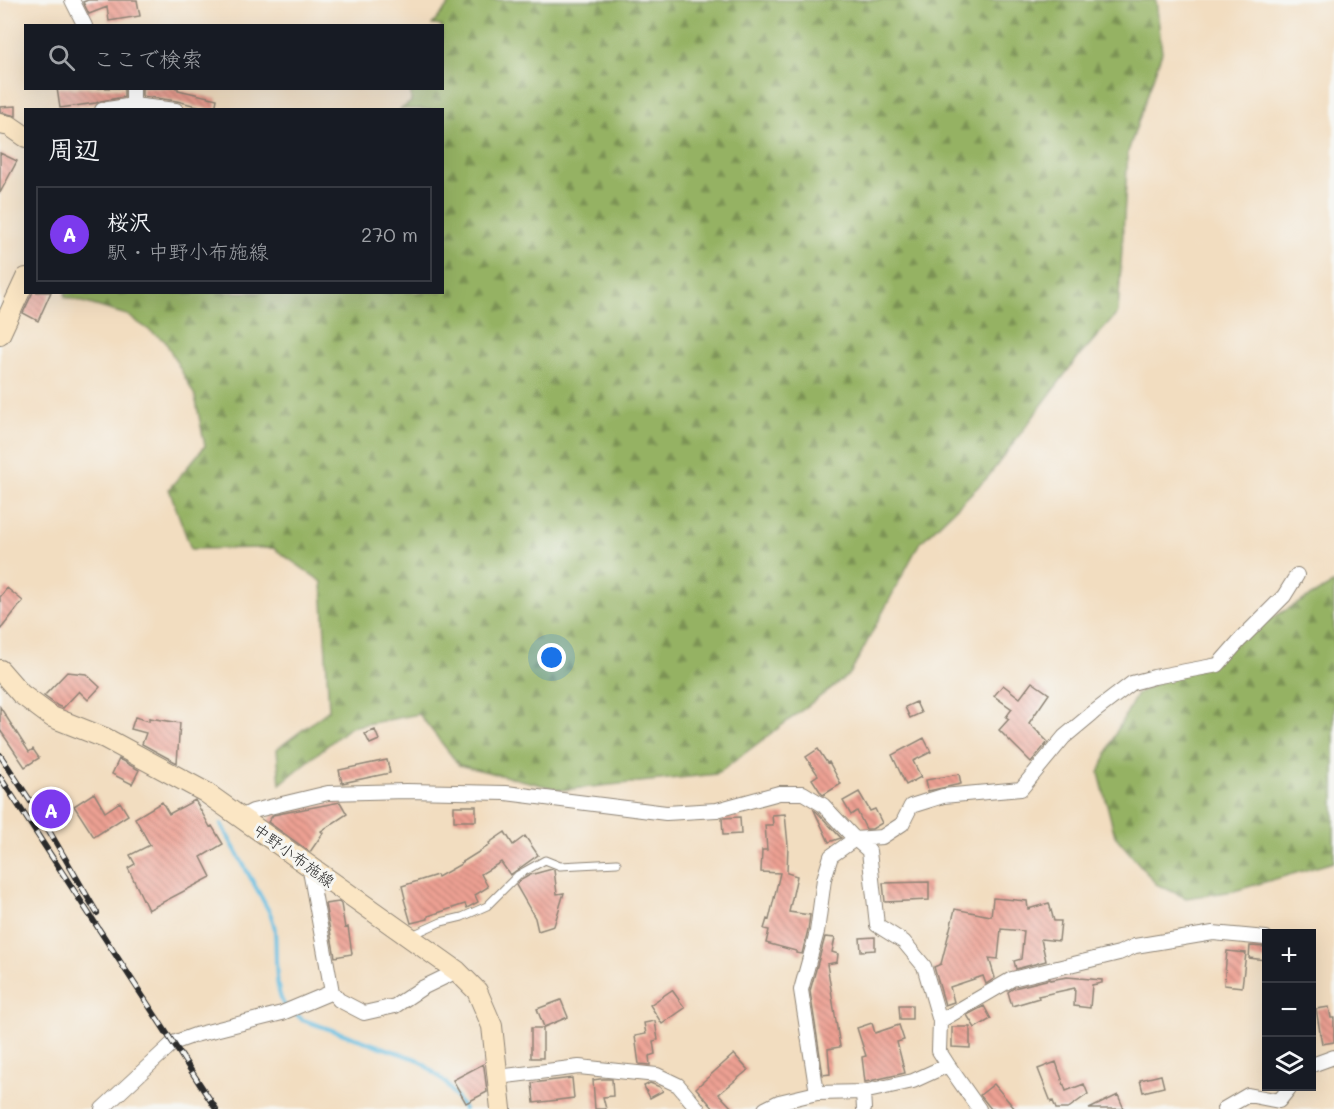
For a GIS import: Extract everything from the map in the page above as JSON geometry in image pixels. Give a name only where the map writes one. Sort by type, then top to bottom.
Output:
[{"type":"main road","points":[[0,334],[24,282]]},
{"type":"main road","name":"中野小布施線","points":[[0,670],[21,694],[51,717],[105,738],[205,792],[458,971],[477,991],[492,1026],[501,1109]]},
{"type":"street","points":[[72,0],[84,24]]},
{"type":"street","points":[[133,90],[133,105]]},
{"type":"street","points":[[114,108],[133,105],[159,108]]},
{"type":"street","points":[[817,1093],[801,990],[817,932],[824,879],[831,856],[855,839],[882,837],[902,824],[912,806],[943,796],[1021,789],[1064,737],[1132,683],[1218,665],[1284,596],[1297,575]]},
{"type":"street","points":[[241,817],[253,811],[328,793],[406,791],[506,793],[666,813],[717,810],[779,793],[803,793],[823,805],[869,851],[877,925],[904,942],[924,966],[940,1021],[939,1051],[979,1109]]},
{"type":"street","points":[[309,865],[332,992],[339,1000],[364,1012],[395,1006],[422,988],[458,971]]},
{"type":"street","points":[[940,1021],[1012,979],[1119,953],[1135,946],[1213,933],[1262,938]]},
{"type":"street","points":[[102,1109],[173,1043],[195,1035],[282,1013],[332,992]]},
{"type":"street","points":[[1316,1063],[1334,1057]]},
{"type":"street","points":[[765,1109],[778,1102],[817,1093],[863,1092],[913,1081],[948,1065]]},
{"type":"street","points":[[498,1077],[579,1067],[657,1075],[678,1085],[699,1109]]},
{"type":"street","points":[[1224,1109],[1248,1095],[1279,1101],[1287,1091]]},
{"type":"street","points":[[863,1092],[864,1109]]},
{"type":"lane","points":[[408,937],[441,922],[462,917],[487,906],[518,875],[545,860],[560,866],[617,863]]},
{"type":"green space","points":[[453,0],[1156,0],[1162,52],[1128,152],[1118,313],[1075,361],[988,477],[919,544],[850,674],[717,774],[562,790],[459,765],[419,714],[350,727],[280,784],[277,749],[329,710],[322,582],[273,548],[191,549],[169,489],[205,446],[195,396],[165,341],[127,315],[65,297],[65,294],[444,294],[444,108],[402,108],[411,102],[411,90],[444,90],[444,24],[433,24]]},
{"type":"green space","points":[[1334,583],[1334,862],[1234,891],[1186,898],[1156,884],[1115,836],[1099,773],[1114,736],[1137,694]]},
{"type":"building","points":[[88,0],[137,0],[140,16],[109,21],[107,7],[89,14],[83,2]]},
{"type":"building","points":[[57,90],[124,90],[124,97],[60,108]]},
{"type":"building","points":[[142,90],[178,90],[217,99],[215,108],[204,108],[142,96]]},
{"type":"building","points":[[16,106],[16,116],[0,112],[0,107]]},
{"type":"building","points":[[0,153],[17,161],[0,193]]},
{"type":"building","points":[[32,294],[50,294],[38,321],[23,313]]},
{"type":"building","points":[[7,588],[23,601],[0,630],[0,597]]},
{"type":"building","points":[[67,672],[86,674],[100,687],[88,700],[79,691],[63,708],[58,706],[44,696]]},
{"type":"building","points":[[1032,682],[1049,694],[1029,723],[1048,742],[1031,762],[999,730],[1009,719],[1006,717],[1012,709],[994,696],[1003,685],[1020,698]]},
{"type":"building","points":[[916,702],[921,713],[910,718],[905,707]]},
{"type":"building","points":[[0,707],[29,752],[33,749],[39,758],[25,767],[0,730]]},
{"type":"building","points":[[135,717],[149,721],[149,718],[180,723],[177,763],[142,744],[146,733],[131,729]]},
{"type":"building","points":[[375,730],[379,740],[370,744],[365,734]]},
{"type":"building","points":[[924,738],[931,752],[913,761],[921,777],[906,785],[892,755]]},
{"type":"building","points":[[818,749],[827,763],[829,762],[841,784],[823,795],[812,779],[818,775],[806,757]]},
{"type":"building","points":[[119,759],[139,770],[132,784],[112,774]]},
{"type":"building","points":[[387,760],[390,773],[342,783],[339,770]]},
{"type":"building","points":[[959,774],[961,784],[928,791],[926,780]]},
{"type":"building","points":[[859,792],[870,811],[875,809],[882,823],[872,829],[866,829],[857,811],[851,815],[843,801]]},
{"type":"building","points":[[94,793],[105,812],[120,802],[128,815],[94,837],[74,806]]},
{"type":"building","points":[[195,800],[210,827],[212,826],[223,844],[201,857],[211,877],[148,910],[128,868],[135,864],[130,855],[150,845],[135,818],[162,802],[169,814]]},
{"type":"building","points":[[340,802],[347,814],[321,831],[323,833],[310,852],[268,822],[273,815]]},
{"type":"building","points":[[454,806],[476,806],[476,821],[454,821]]},
{"type":"building","points":[[814,810],[817,812],[841,838],[829,842]]},
{"type":"building","points":[[785,814],[788,845],[787,873],[797,876],[789,912],[810,915],[802,954],[766,943],[769,930],[764,929],[767,919],[769,920],[780,873],[761,872],[762,850],[767,850],[765,825],[773,825],[772,815]]},
{"type":"building","points":[[740,817],[741,834],[723,835],[722,818]]},
{"type":"building","points":[[505,832],[513,845],[525,836],[538,855],[510,875],[501,862],[481,874],[488,887],[475,895],[478,902],[467,908],[465,904],[428,916],[428,919],[411,923],[402,886],[437,875],[438,877],[490,845],[489,843]]},
{"type":"building","points":[[552,869],[557,894],[564,893],[554,926],[538,931],[535,918],[516,885],[530,875]]},
{"type":"building","points":[[929,882],[929,900],[885,902],[883,883]]},
{"type":"building","points":[[993,898],[1027,901],[1028,909],[1049,903],[1054,921],[1061,921],[1059,941],[1041,939],[1046,961],[1016,969],[1014,961],[1021,959],[1024,931],[1001,929],[998,959],[989,958],[995,978],[986,984],[983,976],[950,987],[954,1002],[945,1005],[934,967],[941,964],[955,909],[991,916]]},
{"type":"building","points":[[339,902],[345,928],[348,927],[352,954],[335,957],[325,904]]},
{"type":"building","points":[[825,937],[835,938],[832,952],[838,954],[837,962],[827,964],[840,1047],[828,1049],[830,1074],[823,1075],[810,991]]},
{"type":"building","points":[[875,937],[875,950],[861,951],[860,938]]},
{"type":"building","points":[[1250,946],[1262,947],[1262,960],[1249,958]]},
{"type":"building","points":[[1227,951],[1246,953],[1242,987],[1224,985]]},
{"type":"building","points":[[1067,977],[1102,980],[1102,983],[1092,985],[1090,1008],[1074,1006],[1075,988],[1038,996],[1039,998],[1012,1006],[1008,992],[1014,988]]},
{"type":"building","points":[[672,990],[685,1008],[662,1024],[650,1005]]},
{"type":"building","points":[[561,1000],[568,1017],[544,1027],[537,1009]]},
{"type":"building","points":[[899,1005],[912,1005],[912,1019],[900,1019]]},
{"type":"building","points":[[984,1006],[991,1019],[975,1028],[967,1015]]},
{"type":"building","points":[[1329,1007],[1331,1018],[1334,1018],[1334,1042],[1322,1044],[1316,1009]]},
{"type":"building","points":[[655,1021],[658,1040],[653,1041],[655,1054],[649,1056],[650,1065],[639,1064],[635,1036],[646,1034],[644,1023]]},
{"type":"building","points":[[872,1023],[875,1033],[899,1025],[904,1040],[897,1042],[905,1073],[865,1082],[862,1057],[866,1056],[857,1028]]},
{"type":"building","points":[[952,1027],[970,1027],[970,1048],[952,1047]]},
{"type":"building","points":[[531,1028],[543,1028],[543,1058],[531,1058]]},
{"type":"building","points":[[734,1054],[748,1070],[719,1094],[733,1109],[714,1109],[696,1088]]},
{"type":"building","points":[[1056,1062],[1066,1091],[1084,1084],[1088,1094],[1067,1109],[1056,1109],[1038,1069]]},
{"type":"building","points":[[483,1064],[487,1092],[466,1103],[453,1080]]},
{"type":"building","points":[[1161,1075],[1164,1087],[1143,1092],[1140,1080]]},
{"type":"building","points":[[572,1078],[574,1098],[534,1103],[532,1083]]},
{"type":"building","points":[[612,1079],[613,1096],[603,1097],[606,1109],[595,1109],[593,1080]]},
{"type":"building","points":[[650,1083],[660,1087],[663,1091],[650,1098],[644,1086]]},
{"type":"building","points":[[994,1084],[1015,1109],[991,1109],[980,1095]]},
{"type":"building","points":[[1118,1095],[1124,1109],[1089,1109]]},
{"type":"waterway","points":[[221,824],[270,913],[275,929],[278,984],[287,1008]]},
{"type":"waterway","points":[[293,1012],[303,1020],[419,1060],[446,1083],[464,1109]]},
{"type":"railway","points":[[0,755],[41,817],[97,913]]},
{"type":"railway","points":[[0,777],[216,1109]]},
{"type":"place","name":"桜沢","points":[[51,809]]}]
